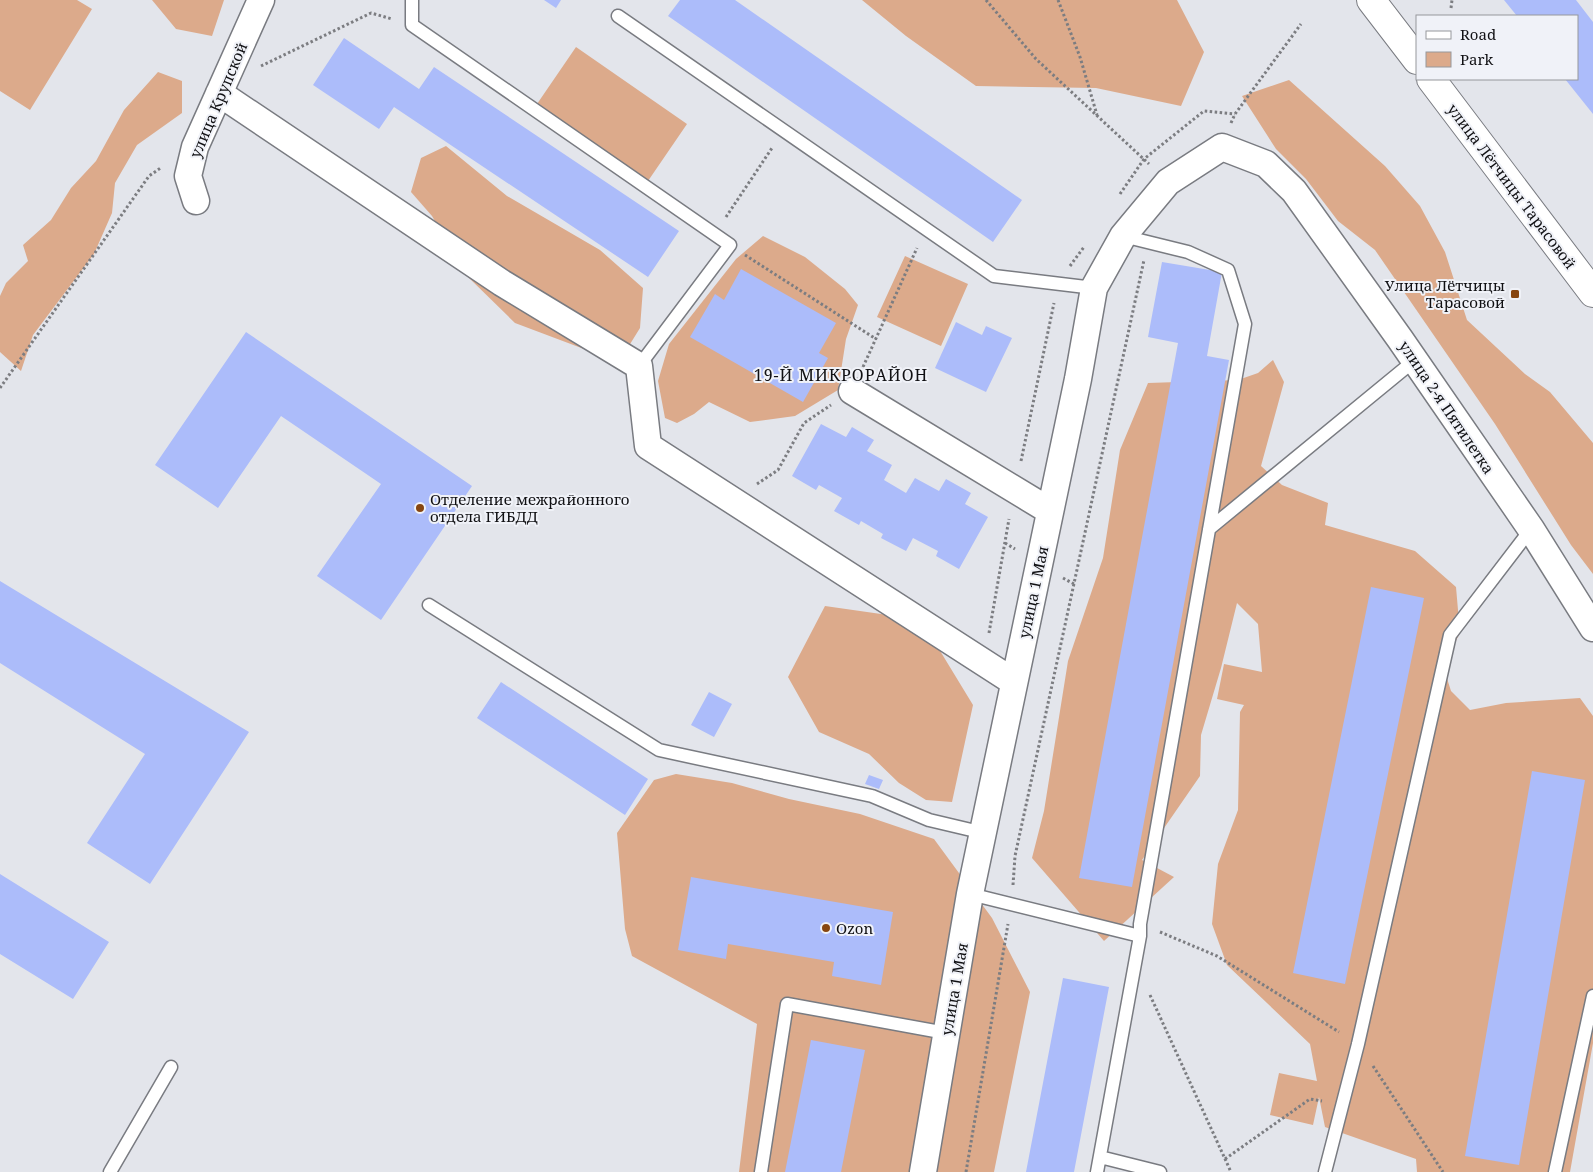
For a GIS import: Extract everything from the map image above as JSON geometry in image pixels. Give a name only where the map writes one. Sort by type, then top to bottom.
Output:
[{"type":"main road","points":[[1372,0],[1416,59]]},
{"type":"main road","name":"улица Лётчицы Тарасовой","points":[[1432,80],[1593,293]]},
{"type":"street","name":"улица Крупской","points":[[196,201],[188,176],[194,147],[261,0]]},
{"type":"street","points":[[224,83],[502,283],[639,366],[648,446],[1014,682]]},
{"type":"street","name":"улица 1 Мая","points":[[923,1172],[970,894],[1078,379],[1094,288],[1135,239],[1168,182],[1222,147]]},
{"type":"street","name":"улица 2-я Пятилетка","points":[[1222,147],[1266,164],[1294,191],[1415,360],[1530,530],[1593,628]]},
{"type":"street","points":[[852,392],[1050,511]]},
{"type":"lane","points":[[412,0],[412,24],[730,245],[639,366]]},
{"type":"lane","points":[[618,16],[994,276],[1094,288]]},
{"type":"lane","points":[[1097,1172],[1135,963],[1245,324],[1228,270],[1188,252],[1135,239]]},
{"type":"lane","points":[[1209,529],[1415,360]]},
{"type":"lane","points":[[1326,1172],[1358,1044],[1450,635],[1530,530]]},
{"type":"lane","points":[[429,605],[660,750],[872,796],[929,820],[984,833]]},
{"type":"lane","points":[[970,894],[1140,930]]},
{"type":"lane","points":[[1554,1172],[1593,996]]},
{"type":"lane","points":[[761,1172],[787,1004],[946,1033]]},
{"type":"lane","points":[[110,1172],[171,1067]]},
{"type":"lane","points":[[1100,1157],[1160,1172]]},
{"type":"path","points":[[986,0],[1036,59],[1168,182]]},
{"type":"path","points":[[1058,0],[1080,57],[1098,116]]},
{"type":"path","points":[[1451,8],[1452,0]]},
{"type":"path","points":[[224,83],[371,13],[412,24]]},
{"type":"path","points":[[1222,147],[1235,114],[1301,24]]},
{"type":"path","points":[[715,235],[784,131]]},
{"type":"path","points":[[0,388],[149,176],[194,147]]},
{"type":"path","points":[[966,1172],[1011,904],[1015,856],[1135,239]]},
{"type":"path","points":[[730,245],[876,339]]},
{"type":"path","points":[[1140,930],[1217,956],[1358,1044],[1443,1172]]},
{"type":"path","points":[[1135,963],[1230,1172]]},
{"type":"path","points":[[1225,1159],[1310,1098],[1342,1105]]},
{"type":"green space","points":[[0,0],[77,0],[92,9],[30,110],[0,91]]},
{"type":"green space","points":[[152,0],[224,0],[212,36],[176,29]]},
{"type":"green space","points":[[862,0],[1177,0],[1204,52],[1181,106],[1096,88],[976,86],[906,36]]},
{"type":"green space","points":[[576,47],[687,124],[648,181],[537,104]]},
{"type":"green space","points":[[158,72],[182,81],[182,113],[137,145],[115,183],[112,213],[94,254],[33,335],[21,371],[0,352],[0,296],[6,283],[28,261],[23,245],[51,220],[71,188],[96,161],[124,110]]},
{"type":"green space","points":[[1289,80],[1385,166],[1420,206],[1445,252],[1467,320],[1525,374],[1550,392],[1593,443],[1593,574],[1571,545],[1495,424],[1375,250],[1338,221],[1306,179],[1276,149],[1242,96]]},
{"type":"green space","points":[[446,146],[507,196],[600,250],[643,288],[640,328],[627,349],[592,352],[515,323],[467,276],[432,216],[411,192],[421,158]]},
{"type":"green space","points":[[763,236],[805,257],[845,289],[858,305],[846,339],[838,390],[795,416],[750,422],[709,402],[694,414],[677,423],[665,418],[658,381],[669,344],[736,259]]},
{"type":"green space","points":[[905,256],[968,284],[941,346],[877,317]]},
{"type":"green space","points":[[1273,360],[1284,382],[1261,466],[1282,485],[1328,503],[1325,525],[1415,551],[1456,587],[1460,633],[1443,666],[1451,691],[1470,710],[1506,703],[1580,698],[1593,716],[1593,1043],[1570,1172],[1417,1172],[1416,1159],[1325,1127],[1319,1097],[1313,1125],[1270,1115],[1279,1073],[1317,1081],[1310,1044],[1227,965],[1212,924],[1218,864],[1238,810],[1240,712],[1244,705],[1217,699],[1224,664],[1262,672],[1258,624],[1237,603],[1221,668],[1201,735],[1200,776],[1142,860],[1174,877],[1104,941],[1032,858],[1044,811],[1068,661],[1103,558],[1120,450],[1148,383],[1238,380],[1258,373]]},
{"type":"green space","points":[[825,606],[888,615],[931,636],[973,705],[952,802],[926,800],[899,783],[869,754],[819,732],[788,677]]},
{"type":"green space","points":[[676,774],[732,783],[789,799],[860,814],[934,839],[992,918],[1030,992],[994,1172],[739,1172],[757,1024],[632,956],[625,929],[617,833],[654,780]]},
{"type":"building","points":[[544,0],[561,0],[556,8]]},
{"type":"building","points":[[680,0],[735,0],[1022,200],[993,242],[668,16]]},
{"type":"building","points":[[1504,0],[1576,0],[1593,22],[1593,114],[1566,80],[1578,80],[1578,15],[1516,15]]},
{"type":"building","points":[[344,38],[419,89],[434,67],[679,231],[648,277],[394,107],[379,129],[313,85]]},
{"type":"building","points":[[1162,262],[1222,272],[1207,356],[1229,360],[1132,887],[1079,878],[1178,343],[1148,337]]},
{"type":"building","points":[[741,269],[836,323],[819,353],[828,358],[803,402],[690,337],[715,294],[724,300]]},
{"type":"building","points":[[956,322],[982,335],[986,326],[1012,338],[986,392],[935,368]]},
{"type":"building","points":[[246,332],[472,486],[381,620],[317,576],[381,484],[281,416],[218,508],[155,465]]},
{"type":"building","points":[[821,424],[846,437],[852,427],[874,440],[867,451],[892,465],[884,480],[906,493],[915,478],[939,491],[946,479],[971,493],[965,504],[988,517],[959,569],[936,556],[938,551],[913,538],[906,551],[881,538],[883,534],[861,521],[859,525],[834,511],[842,498],[819,485],[816,490],[792,476]]},
{"type":"building","points":[[0,581],[249,732],[150,884],[87,843],[145,754],[0,663]]},
{"type":"building","points":[[1371,587],[1424,598],[1345,984],[1293,973]]},
{"type":"building","points":[[501,682],[648,779],[625,815],[477,718]]},
{"type":"building","points":[[709,692],[732,704],[714,737],[691,725]]},
{"type":"building","points":[[1532,771],[1585,780],[1519,1165],[1465,1156]]},
{"type":"building","points":[[869,775],[883,780],[879,789],[865,784]]},
{"type":"building","points":[[0,874],[109,942],[73,999],[0,954]]},
{"type":"building","points":[[691,877],[893,912],[881,985],[832,976],[834,962],[728,944],[726,959],[678,950]]},
{"type":"building","points":[[1063,978],[1109,987],[1074,1172],[1026,1172]]},
{"type":"building","points":[[811,1040],[865,1050],[841,1172],[785,1172]]},
{"type":"place","name":"Улица Лётчицы Тарасовой","points":[[1515,294]]},
{"type":"place","name":"Отделение межрайонного отдела ГИБДД","points":[[420,508]]},
{"type":"place","name":"Ozon","points":[[826,928]]},
{"type":"district","name":"19-Й МИКРОРАЙОН","points":[[841,375]]}]
